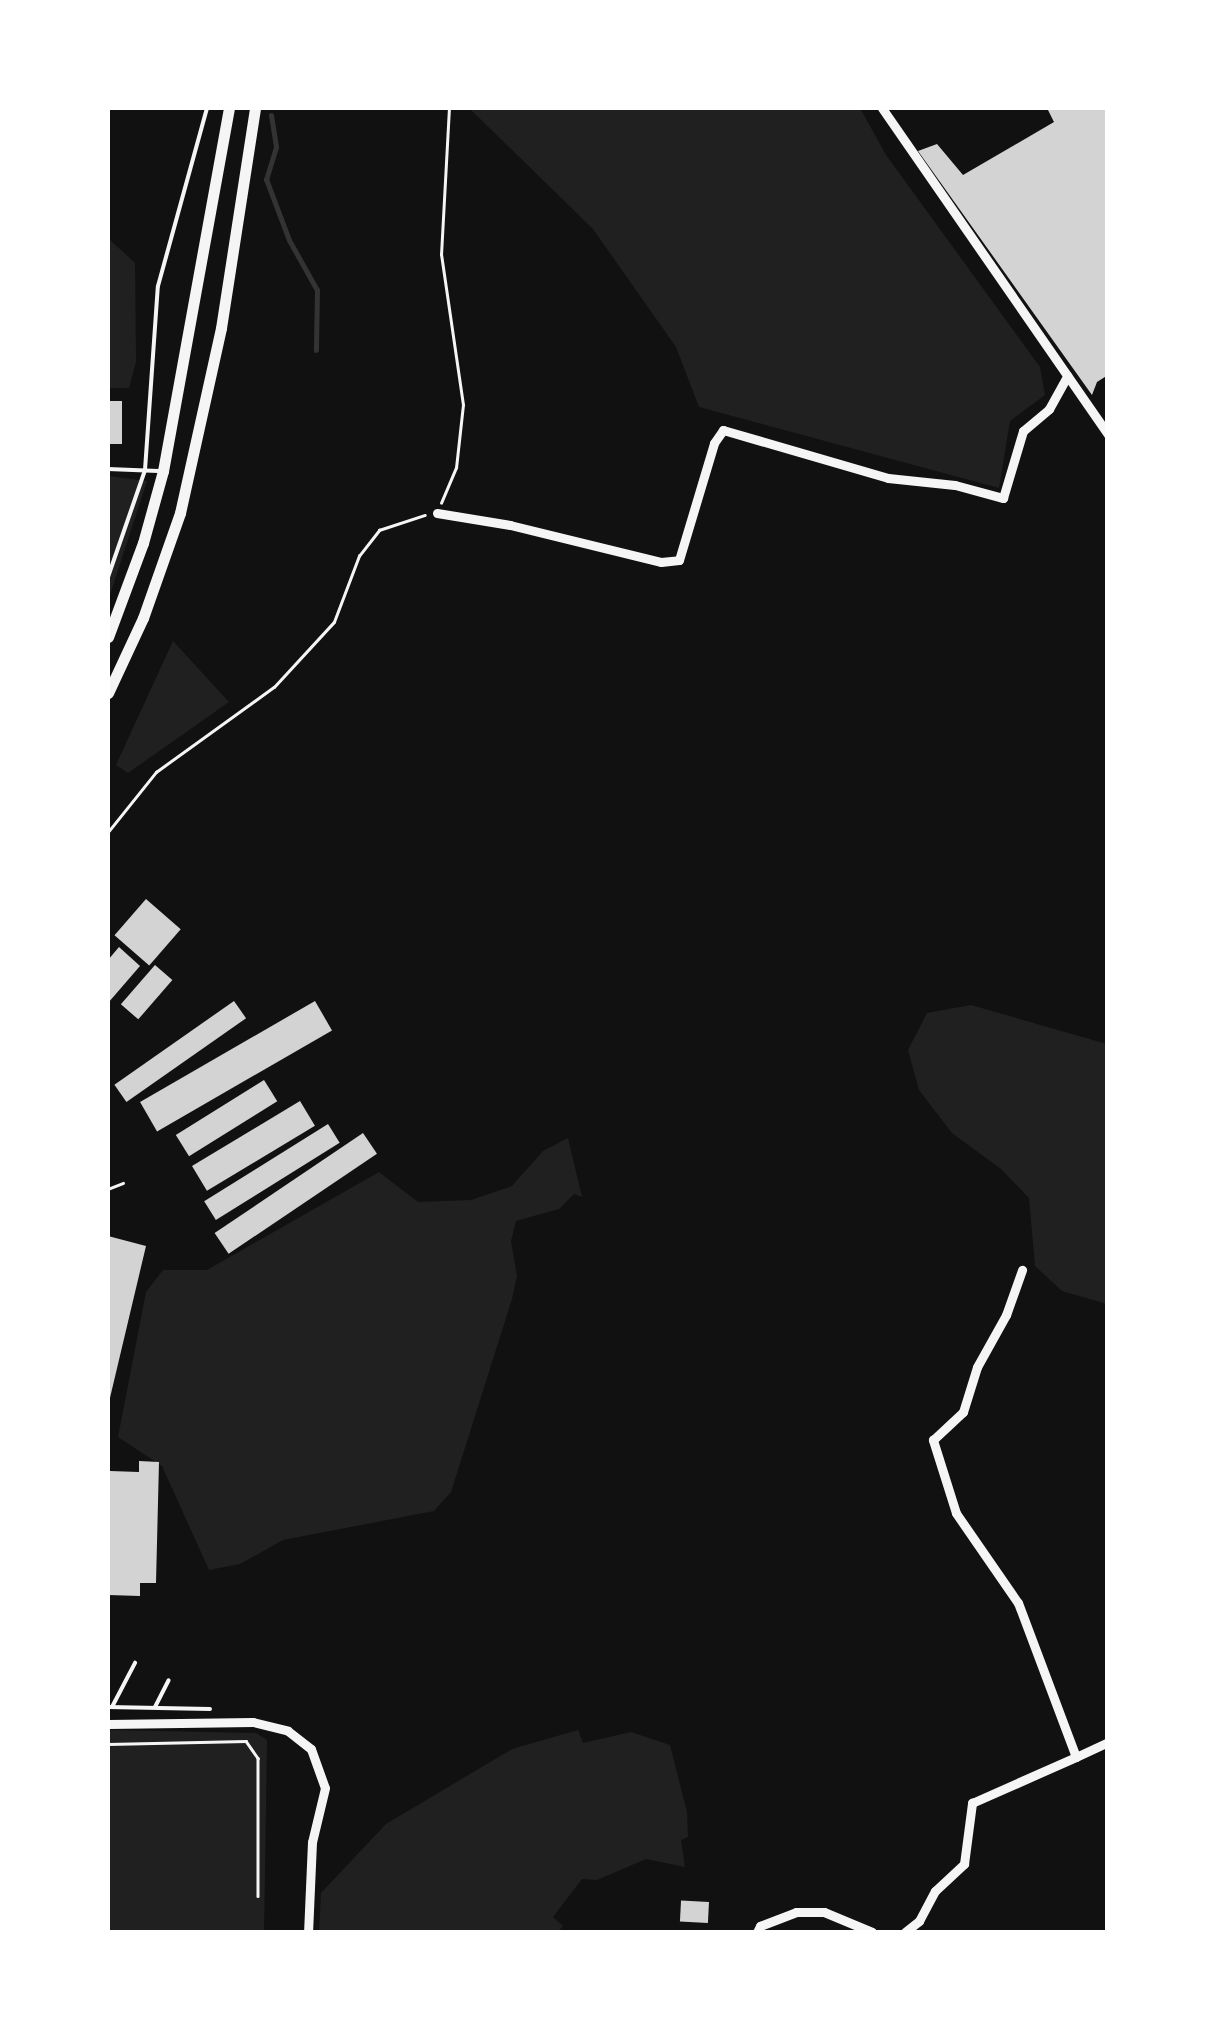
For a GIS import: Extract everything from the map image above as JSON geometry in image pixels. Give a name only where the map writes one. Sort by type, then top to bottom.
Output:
[{"type":"street","points":[[108,637],[143,543],[163,471],[229,108]]},
{"type":"street","points":[[108,693],[143,618],[180,512],[221,328],[256,108]]},
{"type":"street","points":[[882,108],[1108,434]]},
{"type":"street","points":[[437,513],[510,525],[662,562],[679,560],[714,443],[723,430],[888,478],[956,485],[1003,498],[1023,431],[1048,409],[1067,376]]},
{"type":"street","points":[[1022,1270],[1006,1315],[976,1367],[962,1412],[932,1440],[956,1513],[1018,1603],[1076,1757]]},
{"type":"street","points":[[108,1724],[253,1722],[288,1731],[311,1748],[325,1788],[312,1842],[308,1932]]},
{"type":"street","points":[[905,1932],[919,1921],[935,1891],[964,1864],[972,1804],[1108,1742]]},
{"type":"street","points":[[757,1932],[760,1926],[796,1912],[824,1912],[872,1932]]},
{"type":"lane","points":[[108,577],[145,470],[158,286],[206,108]]},
{"type":"lane","points":[[108,468],[163,471]]},
{"type":"lane","points":[[136,1663],[110,1707],[210,1708]]},
{"type":"lane","points":[[155,1708],[168,1680]]},
{"type":"path","points":[[108,832],[156,772],[274,687],[334,622],[359,556],[379,530],[398,520],[437,513],[456,468],[463,405],[442,255],[449,108]]},
{"type":"path","points":[[108,1189],[123,1183]]},
{"type":"path","points":[[108,1744],[246,1741],[258,1758],[258,1896]]},
{"type":"shaded area","points":[[469,108],[860,108],[886,155],[1040,367],[1045,395],[1010,421],[999,488],[699,407],[676,347],[593,229]]},
{"type":"shaded area","points":[[108,238],[135,263],[136,362],[129,388],[108,388]]},
{"type":"shaded area","points":[[108,476],[147,481],[108,601]]},
{"type":"shaded area","points":[[173,641],[229,702],[128,773],[116,765]]},
{"type":"shaded area","points":[[971,1005],[1107,1044],[1107,1304],[1062,1291],[1035,1266],[1029,1198],[1001,1169],[952,1133],[919,1090],[908,1050],[927,1013]]},
{"type":"shaded area","points":[[568,1138],[582,1197],[574,1194],[559,1209],[516,1221],[511,1241],[517,1276],[512,1299],[451,1492],[434,1511],[283,1540],[240,1564],[209,1570],[162,1466],[118,1437],[146,1292],[163,1270],[207,1270],[379,1172],[418,1202],[471,1200],[512,1186],[543,1151]]},
{"type":"shaded area","points":[[108,1730],[256,1733],[267,1740],[264,1932],[108,1932]]},
{"type":"shaded area","points":[[578,1730],[583,1743],[631,1732],[670,1745],[687,1812],[688,1837],[681,1840],[685,1867],[646,1859],[597,1880],[582,1879],[553,1917],[563,1926],[558,1932],[319,1932],[321,1893],[386,1824],[512,1749]]},
{"type":"building","points":[[1047,108],[1108,108],[1108,375],[1097,382],[1092,395],[918,151],[937,144],[963,175],[1054,122]]},
{"type":"building","points":[[108,401],[122,401],[122,444],[108,444]]},
{"type":"building","points":[[146,899],[181,929],[149,965],[115,935]]},
{"type":"building","points":[[119,947],[140,966],[108,1003],[108,960]]},
{"type":"building","points":[[155,965],[172,980],[138,1019],[121,1004]]},
{"type":"building","points":[[234,1001],[246,1018],[126,1102],[114,1085]]},
{"type":"building","points":[[315,1001],[332,1030],[157,1131],[140,1102]]},
{"type":"building","points":[[264,1080],[277,1101],[189,1156],[176,1135]]},
{"type":"building","points":[[300,1101],[315,1126],[207,1191],[192,1166]]},
{"type":"building","points":[[328,1124],[340,1143],[216,1220],[204,1201]]},
{"type":"building","points":[[363,1133],[377,1154],[229,1254],[215,1233]]},
{"type":"building","points":[[108,1236],[146,1246],[109,1402],[108,1402]]},
{"type":"building","points":[[139,1461],[159,1462],[156,1583],[140,1583],[140,1596],[108,1595],[110,1471],[139,1472]]},
{"type":"building","points":[[681,1901],[709,1902],[708,1923],[680,1922]]},
{"type":"waterway","points":[[271,115],[276,147],[266,179],[289,240],[317,290],[316,350]]}]
